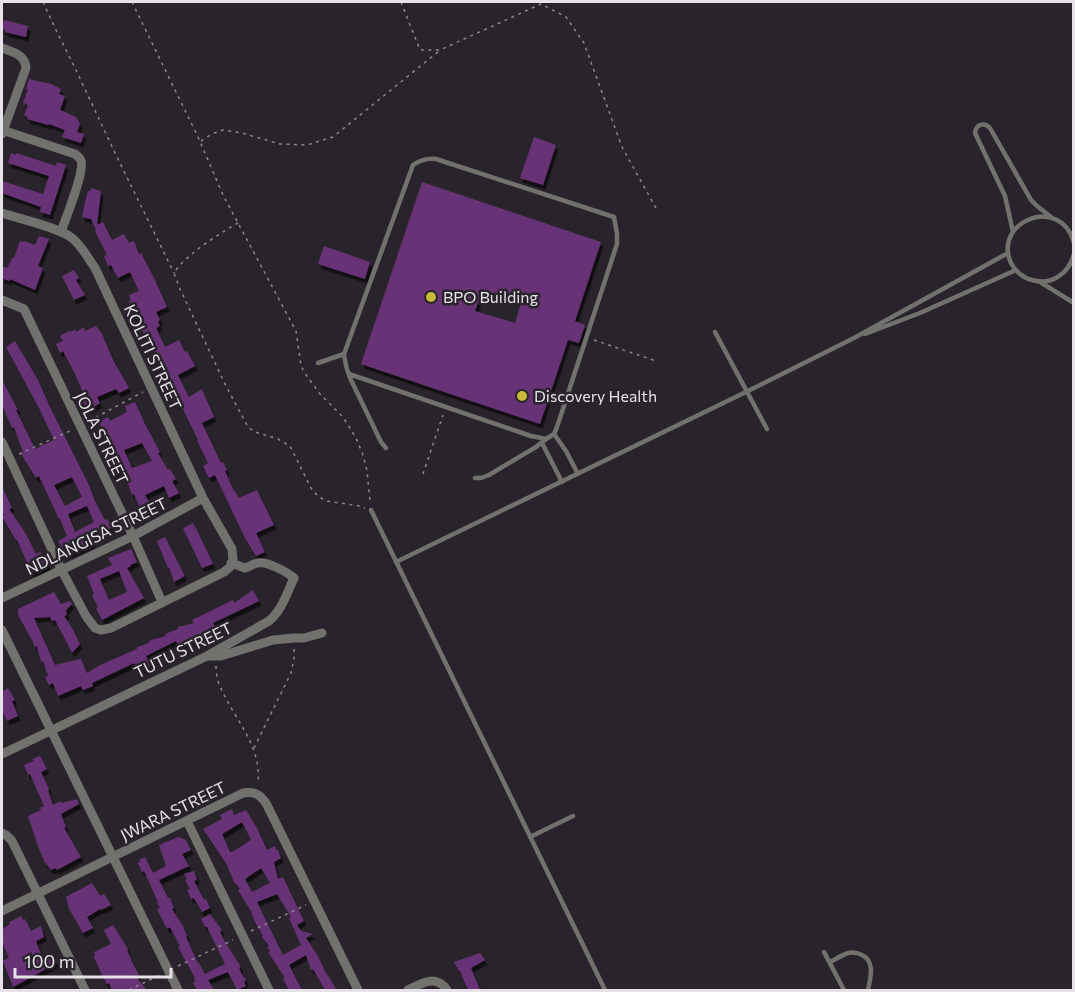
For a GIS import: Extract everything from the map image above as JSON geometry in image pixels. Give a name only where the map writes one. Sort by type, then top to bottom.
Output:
[{"type":"street","points":[[2,48],[22,56],[26,63],[2,132],[75,154],[82,162],[81,173],[61,232]]},
{"type":"street","name":"KOLITI STREET","points":[[2,213],[61,232],[73,239],[84,250],[95,268],[203,498],[232,549],[232,561]]},
{"type":"street","name":"JOLA STREET","points":[[2,300],[24,309],[133,536],[162,602]]},
{"type":"street","points":[[2,442],[62,571],[86,616],[96,628],[101,630],[111,628],[224,572],[230,567],[232,561]]},
{"type":"street","name":"NDLANGISA STREET","points":[[2,598],[133,536],[203,498]]},
{"type":"street","name":"TUTU STREET","points":[[2,754],[211,656],[275,616],[294,578],[264,563],[259,562],[245,568],[232,561]]},
{"type":"street","points":[[2,630],[177,990]]},
{"type":"street","points":[[211,656],[221,656],[273,640],[304,638],[322,633]]},
{"type":"street","name":"JWARA STREET","points":[[2,911],[243,793],[254,793]]},
{"type":"street","points":[[254,793],[259,795],[267,805],[358,990]]},
{"type":"street","points":[[187,821],[269,990]]},
{"type":"street","points":[[2,833],[12,841],[85,990]]},
{"type":"street","points":[[408,990],[432,981],[441,983],[447,990]]},
{"type":"lane","points":[[1013,232],[1005,196],[975,133],[975,129],[982,124],[990,128],[1031,200],[1051,217],[1061,222],[1074,243]]},
{"type":"lane","points":[[386,448],[349,374],[344,354],[413,165],[427,158],[436,159],[614,217],[617,244],[554,434],[489,475],[475,478]]},
{"type":"lane","points":[[1051,217],[1029,218],[1020,224],[1013,232],[1008,253],[1016,270],[1026,278],[1040,282],[1074,303]]},
{"type":"lane","points":[[396,562],[748,392],[854,338],[1008,253]]},
{"type":"lane","points":[[1040,282],[1059,277],[1073,264],[1074,254]]},
{"type":"lane","points":[[854,338],[920,313],[1016,270]]},
{"type":"lane","points":[[715,332],[767,429]]},
{"type":"lane","points":[[318,363],[344,354]]},
{"type":"lane","points":[[349,374],[544,441],[562,482]]},
{"type":"lane","points":[[554,434],[578,474]]},
{"type":"lane","points":[[372,510],[605,990]]},
{"type":"lane","points":[[530,837],[573,816]]},
{"type":"lane","points":[[824,952],[844,990]]},
{"type":"lane","points":[[830,962],[849,953],[858,953],[867,958],[872,975],[868,990]]},
{"type":"path","points":[[43,2],[226,386],[248,427],[290,446],[311,488],[321,498],[372,510],[367,471],[356,438],[343,417],[320,394],[306,375],[299,356],[296,330],[223,195],[201,142],[132,2]]},
{"type":"path","points":[[401,2],[420,50],[440,50]]},
{"type":"path","points":[[201,142],[212,134],[224,130],[280,144],[308,145],[333,137],[440,50],[541,4],[566,17],[584,43],[622,147],[657,210]]},
{"type":"path","points":[[174,273],[193,254],[238,223]]},
{"type":"path","points":[[587,337],[656,361]]},
{"type":"path","points":[[423,474],[446,407]]},
{"type":"path","points":[[254,749],[291,673],[294,638]]},
{"type":"path","points":[[211,656],[218,683],[254,749],[258,763],[259,782],[254,793]]},
{"type":"path","points":[[129,990],[314,901]]},
{"type":"building","points":[[4,20],[28,26],[26,37],[5,32],[2,29]]},
{"type":"building","points":[[29,79],[61,89],[59,94],[65,96],[60,110],[76,117],[80,124],[77,132],[84,134],[81,143],[62,137],[65,130],[27,119],[28,117],[24,115],[28,105],[23,103]]},
{"type":"building","points":[[534,137],[556,145],[543,185],[520,178]]},
{"type":"building","points":[[11,153],[56,166],[57,162],[66,165],[50,215],[40,212],[41,207],[2,193],[2,181],[43,194],[49,176],[8,163]]},
{"type":"building","name":"BPO Building","points":[[422,182],[601,242],[575,321],[585,325],[579,343],[568,340],[540,424],[361,364]],"holes":[[[482,291],[521,303],[515,323],[475,311]]]},
{"type":"building","points":[[91,188],[101,191],[97,225],[103,222],[112,240],[124,234],[129,243],[134,241],[155,280],[167,307],[156,312],[160,326],[156,328],[165,347],[179,340],[195,366],[178,375],[189,397],[202,389],[214,417],[202,423],[221,463],[223,462],[227,470],[225,471],[232,487],[239,498],[257,490],[274,525],[256,533],[265,552],[256,556],[215,475],[209,478],[203,466],[208,463],[198,440],[180,403],[176,405],[171,395],[175,393],[129,301],[131,300],[129,295],[139,291],[130,272],[118,278],[111,265],[108,266],[104,256],[107,255],[91,219],[82,217],[88,191]]},
{"type":"building","points":[[39,236],[49,239],[38,266],[43,268],[35,290],[2,278],[2,266],[7,268],[14,258],[20,241],[35,245]]},
{"type":"building","points":[[324,246],[370,262],[365,279],[318,264]]},
{"type":"building","points":[[74,270],[79,278],[76,280],[85,295],[74,300],[62,276]]},
{"type":"building","points":[[96,326],[129,388],[119,393],[116,389],[97,397],[100,403],[88,410],[81,399],[85,397],[75,374],[63,351],[60,353],[56,344],[63,341],[60,336],[69,331],[75,330],[76,332],[84,327],[85,331]]},
{"type":"building","points":[[15,341],[38,380],[95,501],[112,528],[90,537],[93,543],[66,555],[58,541],[67,536],[60,519],[39,476],[36,478],[21,454],[23,452],[14,427],[12,428],[2,405],[2,380],[35,449],[54,440],[6,347]],"holes":[[[72,477],[82,497],[65,506],[54,485]],[[87,506],[94,522],[75,532],[68,514]]]},
{"type":"building","points":[[135,402],[160,452],[158,453],[176,479],[172,481],[179,493],[169,498],[164,486],[145,495],[152,508],[142,513],[134,494],[132,495],[124,472],[112,476],[108,465],[116,462],[99,422],[108,417],[110,421],[127,412],[125,406]],"holes":[[[142,443],[152,461],[132,468],[124,450]]]},
{"type":"building","points":[[2,486],[12,508],[9,509],[36,554],[40,552],[49,566],[32,573],[17,540],[2,517],[4,515]]},
{"type":"building","points":[[193,523],[213,564],[202,568],[183,528]]},
{"type":"building","points":[[165,537],[185,576],[174,582],[157,541]]},
{"type":"building","points":[[131,549],[137,562],[127,568],[144,598],[102,620],[96,608],[98,607],[87,576],[112,565],[108,558]],"holes":[[[119,571],[127,592],[109,600],[100,579]]]},
{"type":"building","points":[[253,590],[259,601],[213,623],[217,630],[179,646],[176,641],[146,656],[150,666],[139,672],[134,663],[92,683],[93,686],[83,690],[81,686],[58,696],[53,683],[49,685],[45,677],[48,676],[37,646],[34,647],[18,615],[18,609],[54,592],[61,604],[70,601],[72,604],[66,610],[67,615],[64,616],[80,644],[72,653],[55,620],[52,621],[50,617],[34,618],[55,665],[81,659],[87,673],[151,640],[166,636],[165,634],[178,627],[194,623],[192,620],[233,600],[234,603]]},
{"type":"building","points":[[8,688],[15,700],[12,701],[18,716],[7,721],[2,710],[2,692]]},
{"type":"building","points":[[40,756],[47,769],[41,772],[53,805],[61,801],[61,803],[77,799],[79,804],[61,814],[66,827],[64,828],[81,857],[57,870],[56,868],[51,870],[44,861],[28,816],[41,810],[40,808],[44,806],[24,765]]},
{"type":"building","points":[[232,809],[234,815],[246,810],[267,850],[275,846],[278,850],[281,858],[274,862],[278,879],[283,877],[304,921],[297,925],[301,931],[313,934],[306,938],[337,990],[325,990],[313,969],[311,970],[306,955],[289,965],[302,990],[289,990],[283,979],[285,978],[268,952],[270,951],[267,947],[269,946],[238,890],[240,889],[203,829],[222,819],[220,815]],"holes":[[[242,822],[251,840],[230,852],[222,834]],[[261,868],[270,883],[252,892],[245,879]],[[277,894],[291,917],[289,918],[301,945],[283,955],[257,902]]]},
{"type":"building","points":[[178,837],[186,840],[191,850],[182,854],[189,866],[159,880],[170,898],[174,908],[172,909],[183,926],[186,937],[205,974],[225,964],[201,919],[210,914],[222,930],[220,932],[246,980],[244,982],[246,986],[237,990],[228,972],[208,980],[214,990],[197,990],[193,983],[195,978],[170,927],[167,929],[157,909],[160,908],[158,902],[138,863],[145,857],[153,873],[166,866],[159,845]]},
{"type":"building","points":[[194,871],[197,880],[194,881],[210,908],[202,912],[194,898],[191,899],[187,890],[190,889],[185,880],[187,879],[184,874]]},
{"type":"building","points":[[92,883],[100,896],[104,894],[111,905],[87,917],[93,928],[83,933],[69,909],[66,897]]},
{"type":"building","points":[[21,916],[31,931],[41,926],[44,937],[36,941],[43,960],[52,955],[57,963],[13,987],[3,961],[9,958],[2,942],[2,929],[10,924],[9,922]]},
{"type":"building","points":[[113,925],[128,949],[139,975],[136,977],[147,990],[112,990],[101,973],[94,952],[111,944],[104,930]]},
{"type":"building","points":[[480,953],[485,960],[471,968],[480,990],[468,990],[454,962]]},
{"type":"place","name":"BPO Building","points":[[431,297]]},
{"type":"place","name":"Discovery Health","points":[[522,396]]}]
